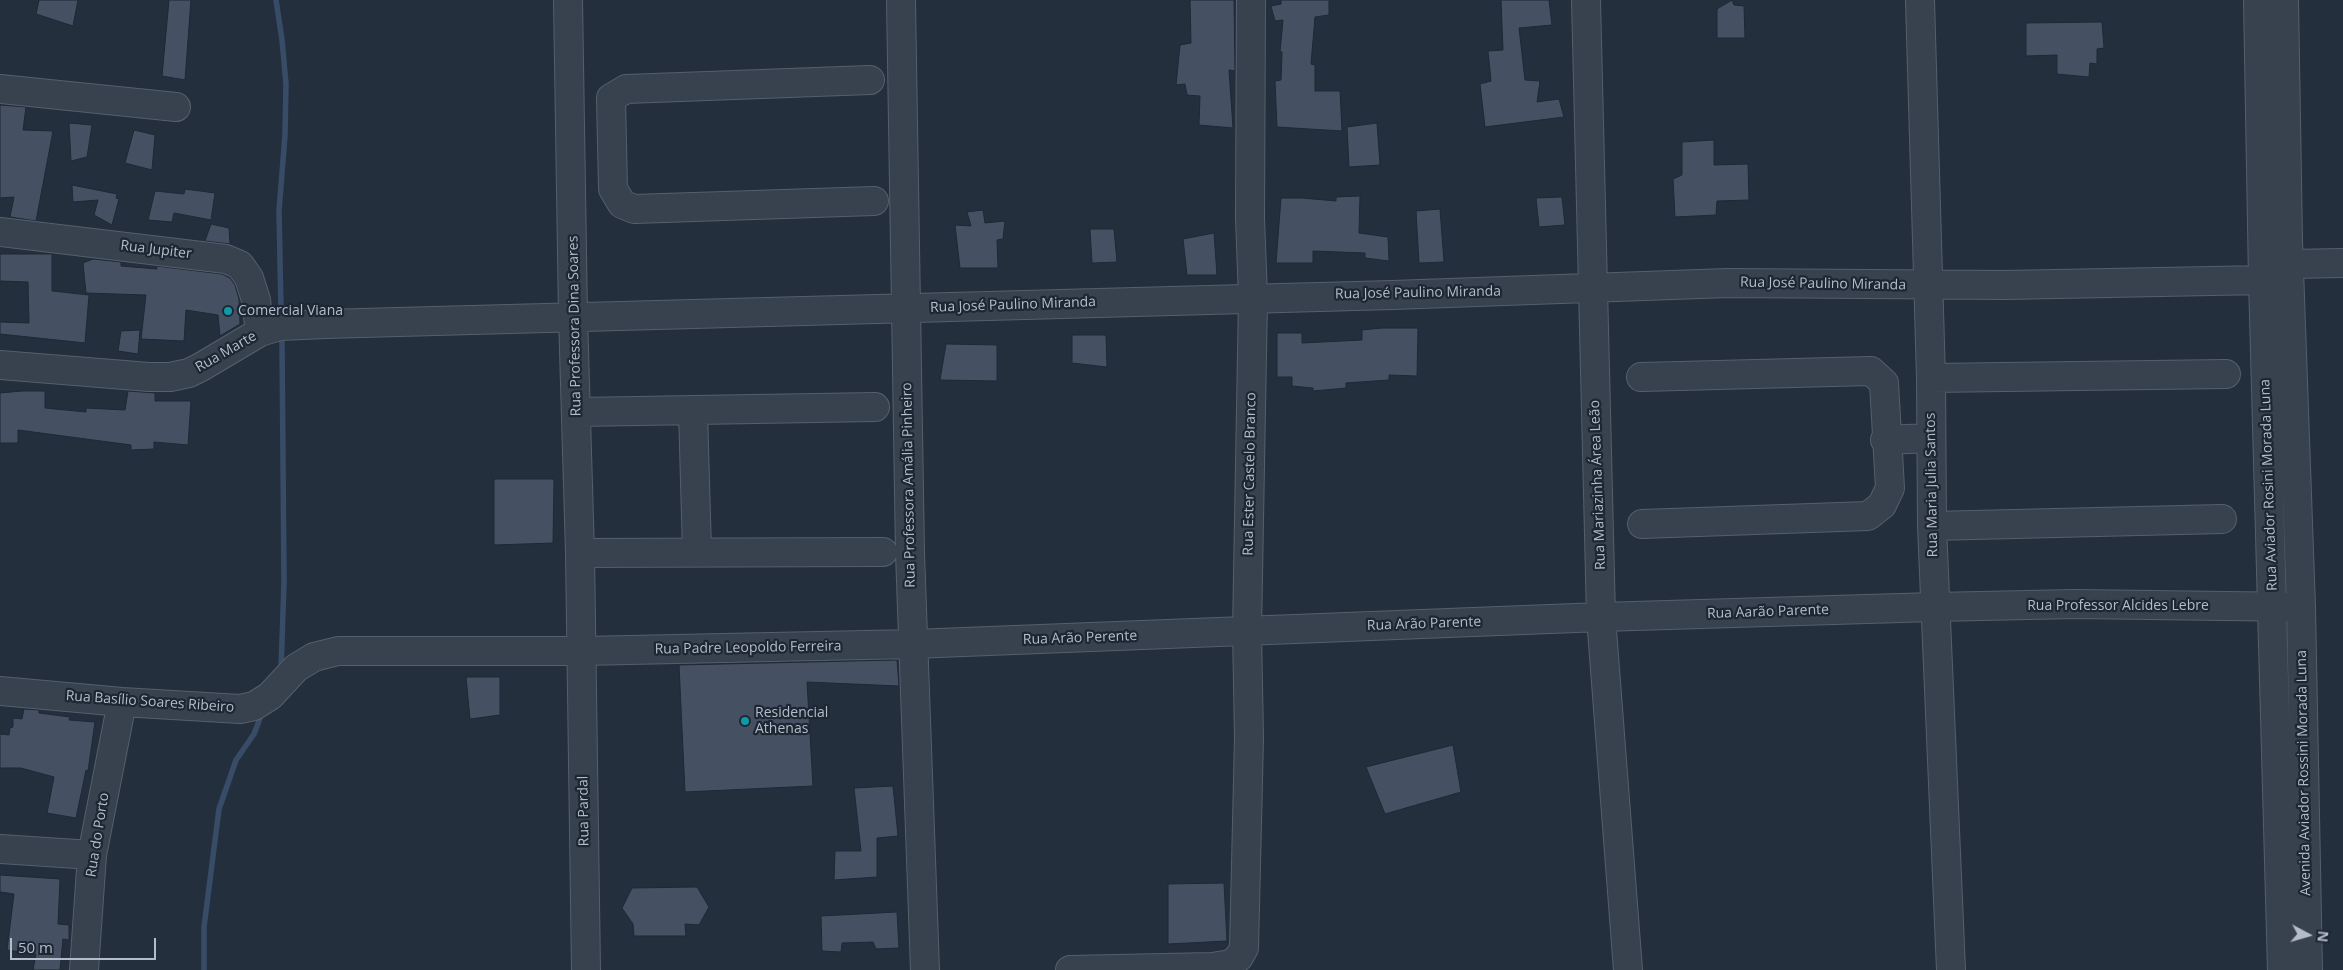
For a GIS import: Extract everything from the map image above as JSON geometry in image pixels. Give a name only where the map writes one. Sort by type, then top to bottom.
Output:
[{"type":"street","name":"Rua Professora Dina Soares","points":[[568,0],[573,316],[582,651]]},
{"type":"street","name":"Rua Professora Amália Pinheiro","points":[[901,0],[906,410],[925,970]]},
{"type":"street","name":"Rua Ester Castelo Branco","points":[[1070,970],[1212,967],[1231,964],[1240,957],[1244,948],[1249,738],[1247,631],[1253,298],[1250,218],[1251,0]]},
{"type":"street","name":"Rua Mariazinha Área Leão","points":[[1586,0],[1601,617],[1628,970]]},
{"type":"street","name":"Rua Maria Julia Santos","points":[[1920,0],[1931,378],[1931,438],[1941,526],[1934,607],[1951,970]]},
{"type":"street","name":"Rua Aviador Rosini Morada Luna","points":[[2258,0],[2263,280],[2282,970]]},
{"type":"street","name":"Rua Aviador Rosini Morada Luna","points":[[2284,0],[2301,607]]},
{"type":"street","points":[[870,80],[626,89],[611,98],[613,188],[622,204],[634,209],[874,201]]},
{"type":"street","points":[[0,89],[176,107]]},
{"type":"street","points":[[570,119],[612,120]]},
{"type":"street","points":[[572,174],[613,173]]},
{"type":"street","name":"Rua Jupiter","points":[[0,232],[226,259],[240,264],[249,278],[256,300],[260,332]]},
{"type":"street","points":[[2290,264],[2343,263]]},
{"type":"street","name":"Rua José Paulino Miranda","points":[[573,316],[906,308],[1728,283],[2116,284],[2263,280]]},
{"type":"street","name":"Rua Marte","points":[[0,365],[149,377],[170,376],[189,373],[260,332],[280,326],[573,316]]},
{"type":"street","points":[[1641,376],[1871,371],[1880,377],[1884,383],[1894,440],[1890,488],[1882,505],[1868,516],[1642,524]]},
{"type":"street","points":[[1931,378],[2226,374]]},
{"type":"street","points":[[577,412],[875,407]]},
{"type":"street","points":[[693,411],[697,552]]},
{"type":"street","points":[[1894,440],[1931,438]]},
{"type":"street","points":[[1941,526],[2222,518]]},
{"type":"street","points":[[580,554],[883,552]]},
{"type":"street","name":"Rua Professor Alcides Lebre","points":[[1934,607],[2075,604],[2301,607]]},
{"type":"street","name":"Rua Aarão Parente","points":[[1601,617],[1934,607]]},
{"type":"street","name":"Avenida Aviador Rossini Morada Luna","points":[[2301,607],[2308,970]]},
{"type":"street","name":"Rua Arão Parente","points":[[1247,631],[1601,617]]},
{"type":"street","name":"Rua Arão Perente","points":[[914,644],[1247,631]]},
{"type":"street","name":"Rua Padre Leopoldo Ferreira","points":[[582,651],[914,644]]},
{"type":"street","name":"Rua Basílio Soares Ribeiro","points":[[0,691],[122,702],[240,709],[254,706],[270,696],[296,668],[314,657],[338,651],[582,651]]},
{"type":"street","name":"Rua Pardal","points":[[582,651],[586,970]]},
{"type":"street","name":"Rua do Porto","points":[[84,970],[92,855],[122,702]]},
{"type":"street","points":[[0,849],[92,855]]},
{"type":"building","points":[[39,0],[78,0],[73,26],[36,14]]},
{"type":"building","points":[[169,0],[191,0],[185,80],[162,76]]},
{"type":"building","points":[[1190,0],[1234,0],[1235,71],[1229,70],[1233,128],[1199,125],[1200,96],[1187,95],[1185,84],[1176,85],[1180,45],[1191,43]]},
{"type":"building","points":[[1281,0],[1329,0],[1329,15],[1315,17],[1311,64],[1315,65],[1315,91],[1340,91],[1342,131],[1277,127],[1275,81],[1281,80],[1282,52],[1280,52],[1283,20],[1275,21],[1271,6],[1281,4]]},
{"type":"building","points":[[1501,0],[1549,0],[1552,25],[1519,28],[1525,80],[1540,81],[1537,102],[1559,99],[1564,117],[1485,127],[1480,84],[1491,81],[1488,51],[1503,50]]},
{"type":"building","points":[[1732,0],[1734,5],[1744,6],[1745,38],[1717,38],[1717,9]]},
{"type":"building","points":[[2102,22],[2104,48],[2097,49],[2097,64],[2090,63],[2089,77],[2057,74],[2057,55],[2026,56],[2026,23]]},
{"type":"building","points":[[0,105],[26,107],[23,130],[53,131],[36,221],[10,217],[14,197],[0,198]]},
{"type":"building","points":[[69,123],[92,125],[87,157],[71,161]]},
{"type":"building","points":[[1377,123],[1380,165],[1349,167],[1347,127]]},
{"type":"building","points":[[134,130],[155,135],[152,170],[125,163]]},
{"type":"building","points":[[1714,140],[1714,165],[1748,164],[1749,200],[1717,201],[1716,215],[1675,217],[1673,179],[1682,175],[1682,142]]},
{"type":"building","points":[[72,185],[117,194],[116,198],[119,199],[112,225],[94,215],[98,200],[73,202]]},
{"type":"building","points":[[185,189],[215,193],[211,220],[174,213],[172,222],[148,220],[155,191],[184,194]]},
{"type":"building","points":[[1360,196],[1359,233],[1388,237],[1389,261],[1365,258],[1365,253],[1313,251],[1313,263],[1276,263],[1281,198],[1336,201],[1336,197]]},
{"type":"building","points":[[1562,197],[1565,225],[1539,227],[1536,198]]},
{"type":"building","points":[[1440,209],[1444,262],[1419,263],[1416,211]]},
{"type":"building","points":[[983,210],[985,223],[1005,221],[1003,239],[997,240],[998,268],[960,268],[955,225],[971,226],[967,212]]},
{"type":"building","points":[[211,224],[229,228],[230,244],[205,241]]},
{"type":"building","points":[[1090,229],[1114,229],[1117,262],[1092,263]]},
{"type":"building","points":[[1214,233],[1217,275],[1187,275],[1183,239]]},
{"type":"building","points":[[0,254],[52,254],[52,291],[89,295],[85,343],[0,334],[0,322],[29,323],[28,282],[0,281]]},
{"type":"building","points":[[93,259],[121,262],[121,266],[157,269],[156,266],[222,274],[230,278],[235,285],[239,299],[240,324],[220,336],[218,315],[186,310],[184,341],[141,339],[146,295],[86,293],[83,263]]},
{"type":"building","points":[[1418,328],[1417,376],[1389,375],[1389,380],[1346,383],[1346,388],[1313,391],[1313,388],[1292,386],[1292,377],[1277,377],[1277,333],[1302,333],[1302,343],[1362,340],[1362,330]]},
{"type":"building","points":[[140,330],[138,354],[118,351],[121,331]]},
{"type":"building","points":[[1072,335],[1106,335],[1107,367],[1072,363]]},
{"type":"building","points":[[946,344],[997,345],[997,381],[940,380]]},
{"type":"building","points":[[45,391],[45,408],[86,412],[86,408],[125,410],[128,391],[155,393],[155,401],[191,401],[188,445],[154,442],[154,449],[131,450],[131,445],[18,430],[18,443],[0,443],[0,393]]},
{"type":"building","points":[[494,479],[554,479],[553,543],[494,545]]},
{"type":"building","name":"Residencial Athenas","points":[[897,660],[899,686],[807,682],[813,786],[685,792],[679,665]]},
{"type":"building","points":[[466,677],[500,677],[500,715],[470,719]]},
{"type":"building","points":[[24,709],[39,710],[39,713],[70,717],[69,720],[95,722],[88,771],[86,770],[76,818],[47,813],[54,777],[21,768],[0,768],[0,734],[9,735],[10,728],[13,727],[13,718],[22,719]]},
{"type":"building","points":[[1453,745],[1461,792],[1385,814],[1366,767]]},
{"type":"building","points":[[893,786],[898,836],[877,838],[877,877],[834,880],[835,851],[861,851],[854,788]]},
{"type":"building","points":[[0,875],[60,879],[58,924],[69,925],[69,940],[63,939],[60,970],[33,970],[36,954],[7,950],[14,894],[0,892]]},
{"type":"building","points":[[1224,883],[1227,941],[1168,944],[1168,884]]},
{"type":"building","points":[[697,887],[709,907],[699,925],[685,924],[686,936],[634,936],[633,924],[622,908],[632,888]]},
{"type":"building","points":[[897,912],[899,948],[876,949],[873,942],[842,943],[841,952],[822,951],[821,916]]},
{"type":"waterway","points":[[276,0],[286,84],[285,135],[279,211],[281,310]]},
{"type":"waterway","points":[[281,670],[284,582],[282,342]]},
{"type":"waterway","points":[[204,970],[204,927],[219,809],[236,760],[254,734],[262,713]]},
{"type":"place","name":"Comercial Viana","points":[[228,311]]},
{"type":"place","name":"Residencial Athenas","points":[[745,721]]}]
